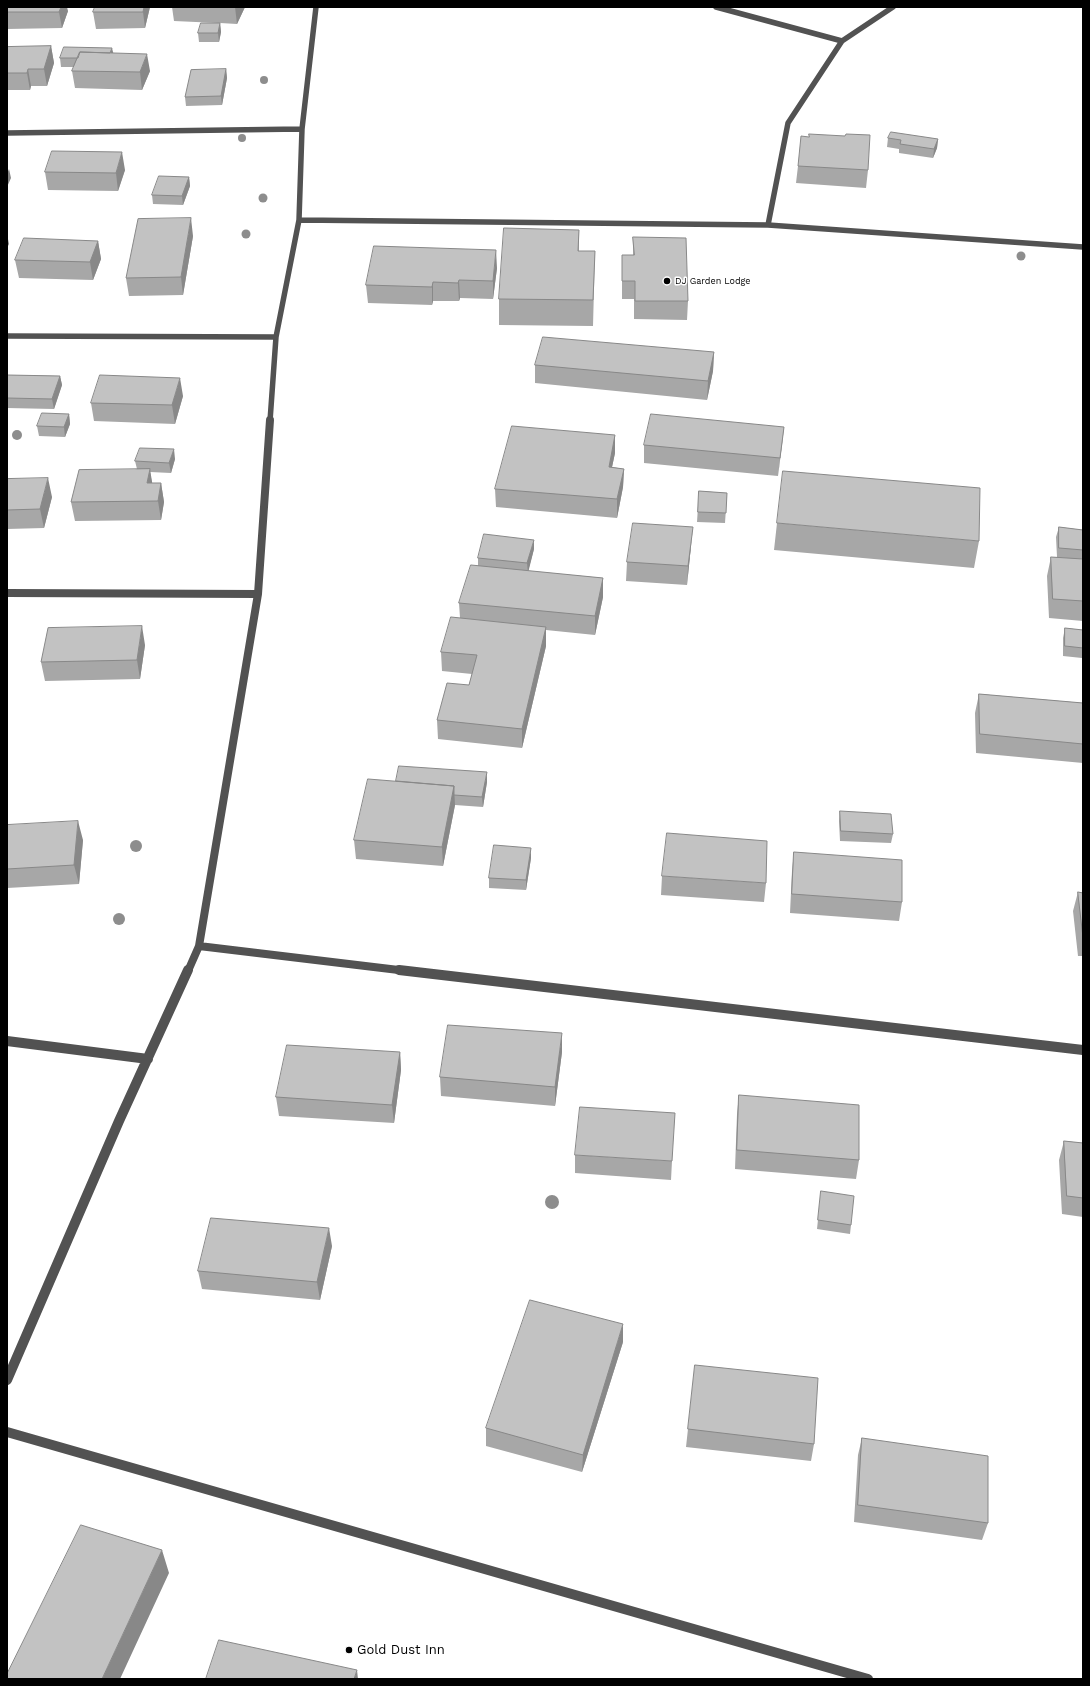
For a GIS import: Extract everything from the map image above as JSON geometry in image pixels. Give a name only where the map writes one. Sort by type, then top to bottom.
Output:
[{"type":"street","points":[[7,1380],[199,946],[258,594],[276,337],[299,220],[302,130],[316,7]]},
{"type":"street","points":[[716,7],[842,41]]},
{"type":"street","points":[[768,225],[788,123],[842,41],[893,7]]},
{"type":"street","points":[[7,133],[302,130]]},
{"type":"street","points":[[299,220],[768,225],[1083,247]]},
{"type":"street","points":[[7,336],[276,337]]},
{"type":"street","points":[[7,593],[258,594]]},
{"type":"street","points":[[199,946],[1083,1050]]},
{"type":"street","points":[[7,1041],[148,1059]]},
{"type":"street","points":[[7,1432],[868,1679]]},
{"type":"building","points":[[7,7],[61,7],[59,12],[7,12]]},
{"type":"building","points":[[95,7],[144,7],[143,12],[93,12]]},
{"type":"building","points":[[201,23],[220,23],[218,33],[198,33]]},
{"type":"building","points":[[51,46],[44,69],[28,69],[27,73],[7,73],[7,47]]},
{"type":"building","points":[[64,47],[112,48],[110,53],[80,52],[78,58],[60,58]]},
{"type":"building","points":[[80,52],[147,54],[140,72],[72,71]]},
{"type":"building","points":[[226,69],[221,96],[185,97],[191,70]]},
{"type":"building","points":[[891,132],[938,139],[934,149],[900,144],[901,140],[888,138]]},
{"type":"building","points":[[809,134],[845,136],[846,134],[870,135],[868,170],[798,166],[801,136],[809,137]]},
{"type":"building","points":[[52,151],[122,152],[116,173],[45,172]]},
{"type":"building","points":[[159,176],[189,177],[182,196],[152,195]]},
{"type":"building","points":[[191,218],[181,277],[126,278],[138,219]]},
{"type":"building","points":[[504,228],[579,230],[578,251],[595,251],[593,300],[499,299]]},
{"type":"building","points":[[633,237],[686,238],[688,301],[635,301],[635,281],[622,281],[622,255],[634,255]]},
{"type":"building","points":[[24,238],[98,241],[90,262],[15,260]]},
{"type":"building","points":[[374,246],[496,250],[493,281],[459,280],[458,283],[433,282],[432,287],[366,285]]},
{"type":"building","points":[[543,337],[714,352],[708,381],[535,365]]},
{"type":"building","points":[[7,375],[60,376],[52,399],[7,398]]},
{"type":"building","points":[[100,375],[180,378],[172,405],[91,403]]},
{"type":"building","points":[[42,413],[69,414],[64,427],[37,426]]},
{"type":"building","points":[[651,414],[784,427],[780,458],[644,445]]},
{"type":"building","points":[[512,426],[615,435],[609,467],[624,469],[617,499],[495,489]]},
{"type":"building","points":[[140,448],[174,449],[169,463],[135,461]]},
{"type":"building","points":[[150,469],[147,483],[161,483],[158,501],[71,502],[79,470]]},
{"type":"building","points":[[783,471],[980,488],[979,541],[777,523]]},
{"type":"building","points":[[48,478],[40,509],[7,510],[7,479]]},
{"type":"building","points":[[699,491],[727,493],[726,513],[698,512]]},
{"type":"building","points":[[633,523],[693,527],[688,566],[627,562]]},
{"type":"building","points":[[1059,527],[1083,530],[1083,550],[1059,548]]},
{"type":"building","points":[[484,534],[534,540],[527,563],[478,558]]},
{"type":"building","points":[[1051,557],[1083,559],[1083,601],[1053,599]]},
{"type":"building","points":[[471,565],[603,578],[595,616],[459,603]]},
{"type":"building","points":[[451,617],[546,627],[522,729],[437,720],[447,683],[469,685],[477,655],[441,652]]},
{"type":"building","points":[[142,626],[137,660],[41,662],[48,628]]},
{"type":"building","points":[[1065,628],[1083,630],[1083,648],[1065,646]]},
{"type":"building","points":[[979,694],[1083,703],[1083,744],[980,734]]},
{"type":"building","points":[[399,766],[487,772],[482,797],[454,795],[454,786],[396,781]]},
{"type":"building","points":[[368,779],[454,786],[442,847],[354,840]]},
{"type":"building","points":[[840,811],[891,814],[893,834],[841,831]]},
{"type":"building","points":[[78,821],[74,865],[7,869],[7,825]]},
{"type":"building","points":[[667,833],[767,841],[766,883],[662,876]]},
{"type":"building","points":[[494,845],[531,848],[526,880],[489,878]]},
{"type":"building","points":[[794,852],[902,860],[902,902],[792,894]]},
{"type":"building","points":[[1078,892],[1083,893],[1083,937]]},
{"type":"building","points":[[448,1025],[562,1033],[555,1087],[440,1077]]},
{"type":"building","points":[[287,1045],[400,1052],[392,1105],[276,1097]]},
{"type":"building","points":[[739,1095],[859,1105],[859,1160],[737,1150]]},
{"type":"building","points":[[580,1107],[675,1113],[672,1161],[575,1155]]},
{"type":"building","points":[[1064,1141],[1083,1143],[1083,1198],[1067,1196]]},
{"type":"building","points":[[821,1191],[854,1196],[851,1225],[818,1220]]},
{"type":"building","points":[[211,1218],[329,1228],[317,1282],[198,1271]]},
{"type":"building","points":[[530,1300],[623,1324],[583,1455],[486,1428]]},
{"type":"building","points":[[695,1365],[818,1378],[814,1444],[688,1429]]},
{"type":"building","points":[[862,1438],[988,1456],[988,1523],[858,1505]]},
{"type":"building","points":[[81,1525],[162,1550],[102,1679],[7,1679],[7,1674]]},
{"type":"building","points":[[219,1640],[357,1670],[354,1679],[206,1679]]},
{"type":"place","name":"DJ Garden Lodge","points":[[667,281]]},
{"type":"place","name":"Gold Dust Inn","points":[[349,1650]]}]
